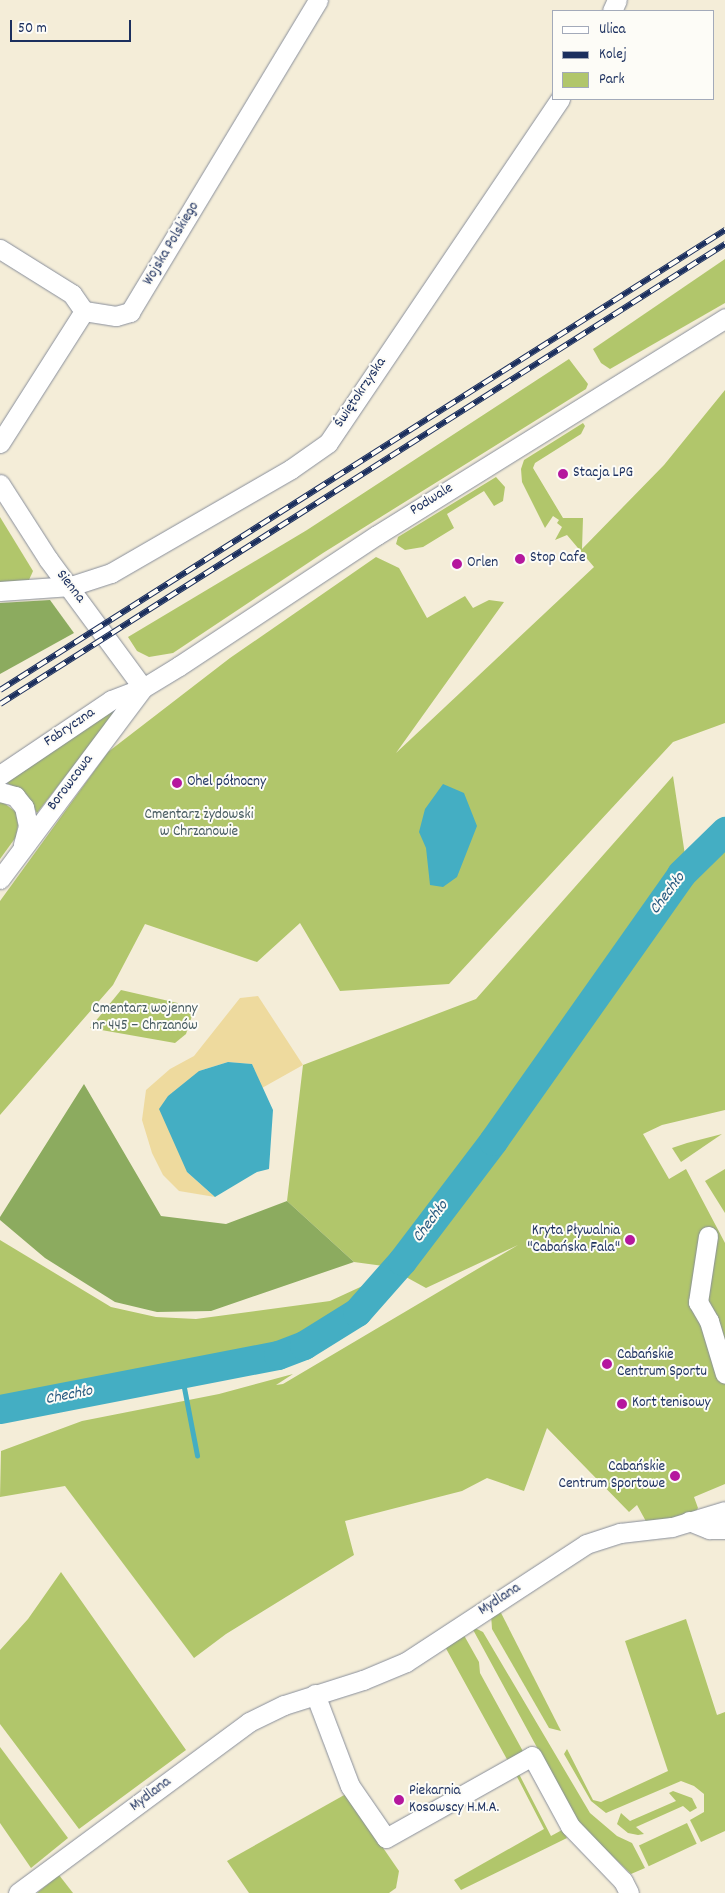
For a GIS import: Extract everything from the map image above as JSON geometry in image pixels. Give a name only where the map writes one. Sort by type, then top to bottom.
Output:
[{"type":"street","name":"Wojska Polskiego","points":[[84,311],[116,316],[130,312],[318,0]]},
{"type":"street","name":"Świętokrzyska","points":[[0,591],[71,586],[111,573],[291,469],[328,443],[472,226],[559,100]]},
{"type":"street","points":[[0,249],[72,294],[84,311],[0,443]]},
{"type":"street","name":"Podwale","points":[[143,688],[377,535],[721,324]]},
{"type":"street","name":"Sienna","points":[[0,484],[48,559],[71,586],[143,688]]},
{"type":"street","name":"Fabryczna","points":[[0,774],[111,700],[143,688]]},
{"type":"street","name":"Borowcowa","points":[[3,872],[143,688]]},
{"type":"street","points":[[0,792],[15,796],[24,808],[28,826],[22,848]]},
{"type":"street","points":[[708,1236],[698,1302],[709,1321],[725,1374]]},
{"type":"street","name":"Mydlana","points":[[18,1893],[249,1722],[316,1694],[363,1680],[406,1662],[586,1544],[620,1532],[672,1527],[725,1511]]},
{"type":"street","points":[[689,1521],[709,1529],[725,1529]]},
{"type":"street","points":[[316,1694],[350,1786],[386,1838],[532,1756],[570,1826],[623,1881],[629,1893]]},
{"type":"green space","points":[[725,259],[725,303],[610,369],[601,363],[593,349]]},
{"type":"green space","points":[[569,359],[588,384],[586,389],[323,553],[173,653],[149,657],[137,651],[128,637],[307,530]]},
{"type":"green space","name":"Cmentarz żydowski w Chrzanowie","points":[[725,390],[725,723],[673,742],[449,984],[340,991],[300,923],[257,962],[145,924],[113,985],[0,1115],[0,901],[108,752],[230,658],[376,557],[399,568],[427,618],[465,596],[473,608],[489,600],[504,602],[396,753],[594,567],[567,535],[555,540],[562,527],[557,523],[559,520],[553,516],[545,528],[522,482],[521,469],[524,460],[583,423],[585,426],[581,434],[535,463],[533,468],[563,518],[583,518],[582,549],[664,465]]},
{"type":"green space","points":[[496,477],[505,487],[503,501],[494,506],[484,491],[447,514],[454,528],[423,547],[405,550],[396,544],[398,537]]},
{"type":"green space","points":[[0,517],[33,571],[29,580],[0,584]]},
{"type":"green space","points":[[50,600],[74,633],[0,674],[0,603]]},
{"type":"green space","points":[[113,709],[116,711],[37,813],[25,793],[5,782]]},
{"type":"green space","points":[[673,776],[685,855],[641,910],[391,1267],[354,1262],[287,1201],[303,1065],[476,999]]},
{"type":"green space","points":[[0,800],[16,812],[18,825],[16,837],[0,859]]},
{"type":"green space","points":[[725,840],[725,1110],[662,1125],[643,1134],[669,1179],[686,1169],[725,1243],[725,1484],[694,1497],[698,1508],[695,1513],[648,1525],[637,1505],[629,1512],[547,1428],[524,1491],[487,1478],[462,1491],[345,1521],[354,1555],[226,1634],[194,1658],[65,1486],[0,1497],[1,1451],[82,1421],[219,1394],[293,1374],[276,1385],[283,1384],[518,1245],[426,1288],[406,1277],[680,890]]},
{"type":"green space","name":"Cmentarz wojenny nr 445 – Chrzanów","points":[[121,990],[195,1007],[186,1034],[175,1043],[90,1028]]},
{"type":"green space","points":[[84,1084],[161,1216],[226,1224],[287,1201],[354,1262],[211,1311],[157,1312],[115,1302],[45,1258],[0,1220],[0,1217]]},
{"type":"green space","points":[[722,1134],[681,1162],[672,1148],[687,1143]]},
{"type":"green space","points":[[725,1169],[725,1213],[705,1181]]},
{"type":"green space","points":[[0,1240],[111,1307],[156,1317],[196,1319],[330,1301],[369,1283],[359,1300],[306,1338],[243,1356],[68,1385],[0,1405]]},
{"type":"green space","points":[[61,1572],[186,1750],[79,1829],[0,1724],[0,1650],[28,1619]]},
{"type":"green space","points":[[498,1607],[561,1731],[549,1728],[492,1629],[491,1614]]},
{"type":"green space","points":[[686,1619],[717,1715],[725,1712],[725,1831],[701,1842],[690,1820],[704,1812],[704,1794],[694,1786],[681,1781],[606,1813],[591,1801],[564,1754],[567,1749],[593,1800],[601,1802],[668,1771],[625,1641]]},
{"type":"green space","points":[[471,1626],[483,1632],[590,1813],[617,1836],[632,1843],[645,1868],[631,1874],[578,1823]]},
{"type":"green space","points":[[461,1630],[479,1662],[480,1673],[525,1755],[509,1763],[443,1643]]},
{"type":"green space","points":[[0,1747],[68,1838],[31,1868],[0,1823]]},
{"type":"green space","points":[[533,1767],[519,1774],[551,1836],[562,1830],[567,1838],[461,1890],[454,1880],[544,1829],[513,1769]]},
{"type":"green space","points":[[673,1791],[692,1798],[697,1808],[690,1812],[683,1806],[636,1827],[644,1834],[628,1833],[617,1824],[621,1813],[630,1821],[676,1801],[669,1793]]},
{"type":"green space","points":[[346,1794],[399,1871],[396,1888],[389,1893],[249,1893],[227,1861]]},
{"type":"green space","points":[[687,1823],[697,1844],[649,1866],[639,1845]]},
{"type":"green space","points":[[59,1875],[73,1893],[37,1893]]},
{"type":"sand","points":[[258,996],[303,1065],[262,1088],[252,1064],[228,1062],[199,1071],[187,1172],[215,1197],[179,1191],[163,1175],[152,1153],[142,1120],[146,1090],[170,1069],[194,1056],[240,998]]},
{"type":"water","points":[[443,784],[464,793],[477,826],[457,877],[443,887],[430,885],[426,848],[419,832],[425,809]]},
{"type":"water","points":[[228,1062],[252,1064],[273,1110],[269,1169],[257,1172],[215,1197],[187,1172],[159,1109],[168,1096],[199,1071]]},
{"type":"waterway","name":"Chechło","points":[[0,1409],[278,1355],[304,1345],[357,1312],[402,1261],[493,1141],[681,874],[725,831]]},
{"type":"waterway","points":[[181,1372],[197,1455]]},
{"type":"railway","points":[[0,690],[725,230]]},
{"type":"railway","points":[[0,704],[725,244]]},
{"type":"place","name":"Stacja LPG","points":[[563,474]]},
{"type":"place","name":"Stop Cafe","points":[[520,559]]},
{"type":"place","name":"Orlen","points":[[457,564]]},
{"type":"place","name":"Ohel północny","points":[[177,783]]},
{"type":"place","name":"Kryta Pływalnia \"Cabańska Fala\"","points":[[630,1240]]},
{"type":"place","name":"Cabańskie Centrum Sportu","points":[[607,1364]]},
{"type":"place","name":"Kort tenisowy","points":[[622,1404]]},
{"type":"place","name":"Cabańskie Centrum Sportowe","points":[[675,1476]]},
{"type":"place","name":"Piekarnia Kosowscy H.M.A.","points":[[399,1800]]}]
